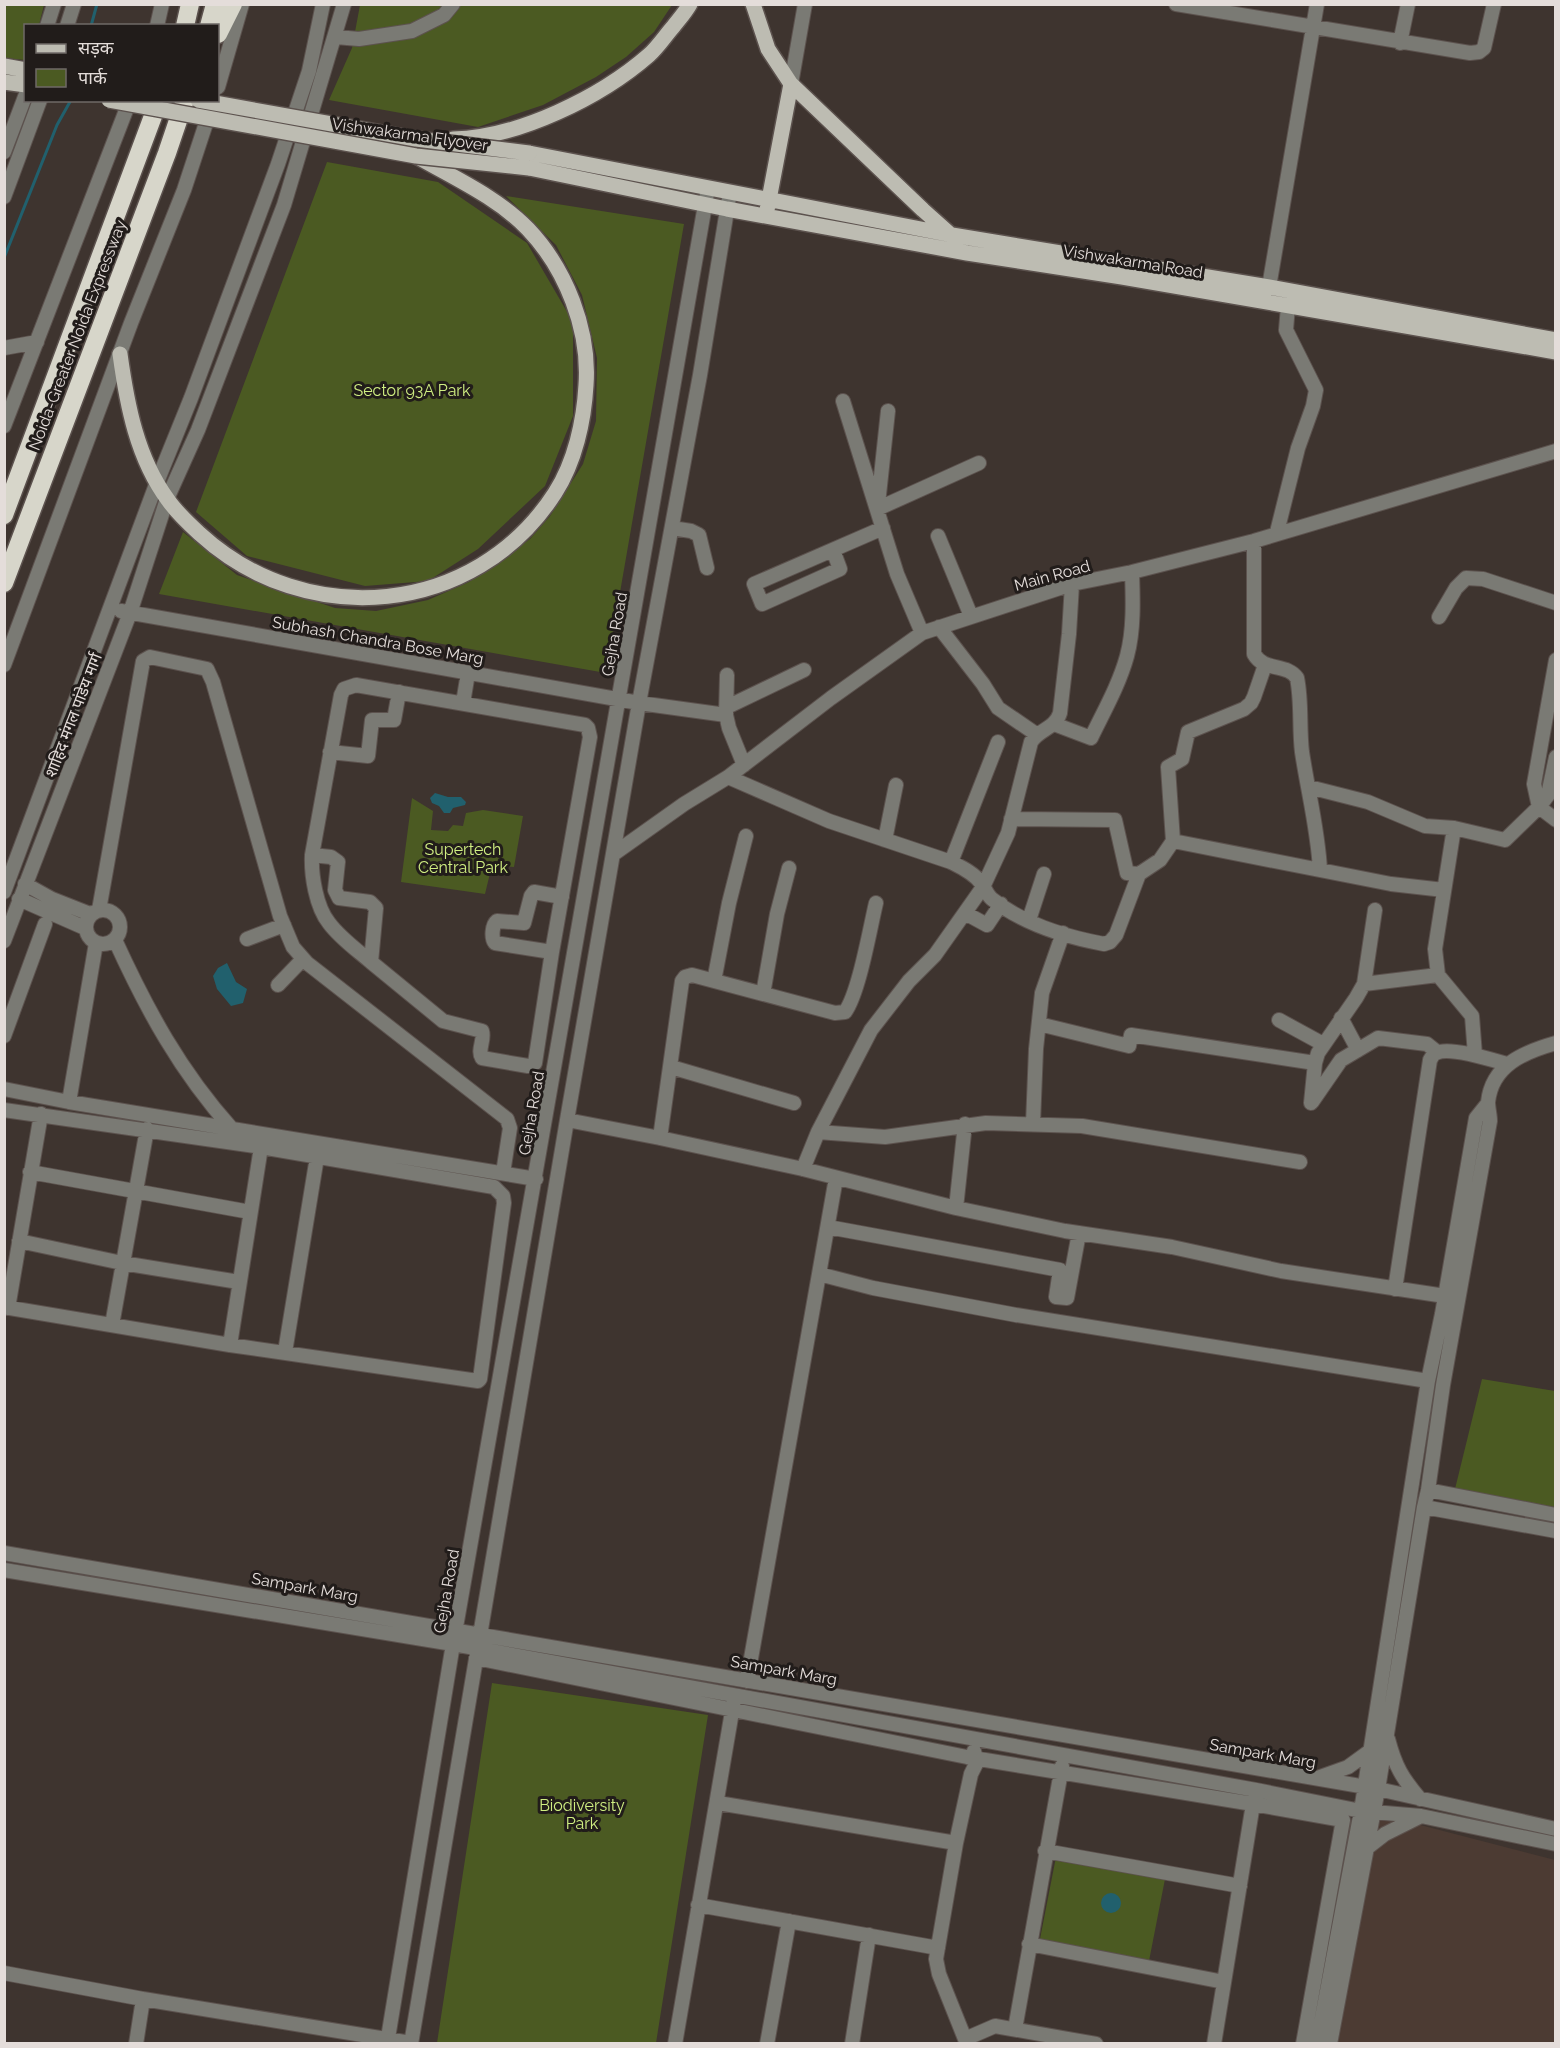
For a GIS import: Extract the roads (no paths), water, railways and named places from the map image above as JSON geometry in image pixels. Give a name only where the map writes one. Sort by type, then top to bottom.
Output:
[{"type":"highway","points":[[185,24],[190,4]]},
{"type":"highway","points":[[210,24],[215,4]]},
{"type":"highway","points":[[219,32],[233,4]]},
{"type":"highway","name":"Noida-Greater Noida Expressway","points":[[4,515],[158,102]]},
{"type":"highway","name":"Noida-Greater Noida Expressway","points":[[4,583],[163,164],[184,102]]},
{"type":"main road","points":[[416,139],[470,139],[549,116],[619,79],[652,53],[690,4]]},
{"type":"main road","points":[[753,4],[768,50],[791,84],[906,195],[952,235]]},
{"type":"main road","points":[[4,66],[24,70]]},
{"type":"main road","points":[[4,82],[24,85]]},
{"type":"main road","points":[[767,209],[791,84]]},
{"type":"main road","name":"Vishwakarma Flyover","points":[[120,102],[416,156],[529,161],[705,204]]},
{"type":"main road","name":"Vishwakarma Flyover","points":[[209,102],[529,161],[708,188]]},
{"type":"main road","points":[[120,354],[130,415],[147,464],[167,500],[219,552],[248,570],[291,588],[348,598],[396,596],[430,589],[466,574],[501,552],[533,521],[556,492],[572,456],[584,413],[587,370],[583,331],[560,275],[529,229],[476,190],[416,156]]},
{"type":"main road","name":"Vishwakarma Road","points":[[708,188],[730,193],[767,209],[967,253],[1191,282],[1269,287],[1556,340]]},
{"type":"main road","name":"Vishwakarma Road","points":[[705,204],[727,209],[767,209],[952,235],[1191,282],[1288,306],[1556,352]]},
{"type":"street","points":[[48,24],[54,4]]},
{"type":"street","points":[[68,24],[74,4]]},
{"type":"street","points":[[157,24],[162,4]]},
{"type":"street","points":[[219,84],[242,4]]},
{"type":"street","points":[[4,892],[257,220],[309,71],[323,4]]},
{"type":"street","name":"शाहिद मंगल पांडेय मार्ग","points":[[4,941],[130,613],[167,500],[198,430],[284,205],[344,4]]},
{"type":"street","points":[[336,37],[359,39],[412,31],[444,15],[453,4]]},
{"type":"street","points":[[791,84],[805,4]]},
{"type":"street","points":[[1176,4],[1470,53],[1479,52],[1487,42],[1494,4]]},
{"type":"street","points":[[1269,287],[1317,4]]},
{"type":"street","points":[[1400,43],[1408,4]]},
{"type":"street","points":[[309,71],[324,75]]},
{"type":"street","points":[[4,152],[24,99]]},
{"type":"street","points":[[4,197],[39,102]]},
{"type":"street","points":[[4,426],[129,102]]},
{"type":"street","points":[[4,665],[184,190],[212,102]]},
{"type":"street","name":"Gejha Road","points":[[388,2041],[455,1637],[708,188]]},
{"type":"street","points":[[4,1973],[143,1999],[411,2043],[567,1120],[639,703],[700,375],[730,193]]},
{"type":"street","points":[[1277,532],[1298,448],[1313,406],[1316,390],[1286,330],[1288,306]]},
{"type":"street","points":[[4,348],[37,342]]},
{"type":"street","points":[[843,401],[897,574],[922,633]]},
{"type":"street","points":[[877,509],[888,411]]},
{"type":"street","name":"Main Road","points":[[615,852],[684,804],[728,777],[922,633],[1072,584],[1132,572],[1254,541],[1277,532],[1556,451]]},
{"type":"street","points":[[877,509],[979,463]]},
{"type":"street","points":[[672,528],[691,531],[699,535],[707,568]]},
{"type":"street","points":[[833,550],[840,569],[762,604],[754,584],[883,528]]},
{"type":"street","points":[[938,536],[970,616]]},
{"type":"street","points":[[1254,541],[1253,648],[1258,660],[1265,665],[1290,671],[1297,678],[1299,728],[1319,842],[1320,870]]},
{"type":"street","points":[[1054,724],[1091,738],[1115,690],[1127,655],[1133,601],[1132,572]]},
{"type":"street","points":[[1439,617],[1456,588],[1466,578],[1483,579],[1556,603]]},
{"type":"street","points":[[803,1169],[818,1132],[871,1030],[909,981],[934,955],[965,913],[983,887],[1008,833],[1031,742],[1036,734],[1054,724],[1060,713],[1072,584]]},
{"type":"street","name":"Subhash Chandra Bose Marg","points":[[111,608],[639,703],[726,712]]},
{"type":"street","points":[[939,627],[983,684],[998,708],[1036,734]]},
{"type":"street","points":[[85,928],[95,912],[143,661],[150,657],[201,667],[210,672],[284,925],[293,947],[303,959],[507,1119],[510,1128],[503,1173]]},
{"type":"street","points":[[1556,660],[1534,784],[1539,807],[1556,820]]},
{"type":"street","points":[[728,777],[821,818],[951,862],[978,879],[992,899],[1029,920],[1096,942],[1110,942],[1116,935],[1140,874],[1160,860],[1173,842],[1168,766],[1182,759],[1185,736],[1190,729],[1222,719],[1244,709],[1251,703],[1265,665]]},
{"type":"street","points":[[726,712],[804,670]]},
{"type":"street","points":[[463,703],[468,673]]},
{"type":"street","points":[[727,675],[726,712],[731,737],[744,765]]},
{"type":"street","points":[[356,685],[399,692],[585,725],[588,728],[590,738],[569,851],[535,1063],[528,1066],[482,1058],[480,1053],[482,1032],[443,1021],[371,962],[327,920],[311,865],[341,694],[344,689],[356,685]]},
{"type":"street","points":[[330,752],[368,756],[372,720],[394,719],[399,692]]},
{"type":"street","points":[[951,862],[998,742]]},
{"type":"street","points":[[1308,787],[1368,802],[1425,826],[1454,828],[1505,840],[1539,807],[1550,789],[1556,757]]},
{"type":"street","points":[[885,840],[896,785]]},
{"type":"street","points":[[1011,819],[1115,820],[1127,873],[1140,874]]},
{"type":"street","points":[[1454,828],[1435,949],[1438,975],[1472,1016],[1475,1055]]},
{"type":"street","points":[[714,981],[729,903],[746,836]]},
{"type":"street","points":[[1173,842],[1391,884],[1444,890]]},
{"type":"street","points":[[569,851],[592,853]]},
{"type":"street","points":[[312,855],[331,857],[338,862],[335,890],[339,898],[370,902],[376,908],[371,962]]},
{"type":"street","points":[[763,994],[777,914],[789,868]]},
{"type":"street","points":[[1029,920],[1044,874]]},
{"type":"street","points":[[25,884],[59,901],[95,912],[109,910],[119,921],[120,931],[115,940],[106,944],[96,943],[88,937],[85,928]]},
{"type":"street","points":[[552,952],[495,943],[493,939],[494,922],[524,923],[534,892],[562,897]]},
{"type":"street","points":[[19,900],[50,920],[85,928]]},
{"type":"street","points":[[4,1036],[59,901]]},
{"type":"street","points":[[660,1138],[682,981],[688,975],[836,1013],[844,1012],[852,997],[867,946],[876,903]]},
{"type":"street","points":[[965,913],[987,925],[1000,904]]},
{"type":"street","points":[[1375,910],[1364,984],[1323,1044],[1315,1063],[1311,1103],[1341,1060],[1378,1038],[1427,1044],[1437,1052],[1475,1055],[1507,1064]]},
{"type":"street","points":[[247,939],[284,925]]},
{"type":"street","points":[[1033,1124],[1038,1024],[1042,993],[1063,933]]},
{"type":"street","points":[[115,940],[141,996],[172,1051],[192,1081],[232,1129]]},
{"type":"street","points":[[69,1102],[96,943]]},
{"type":"street","points":[[278,985],[303,959]]},
{"type":"street","points":[[1364,984],[1438,975]]},
{"type":"street","points":[[1341,1018],[1358,1050]]},
{"type":"street","points":[[1279,1020],[1323,1044]]},
{"type":"street","points":[[1038,1024],[1129,1046],[1131,1035],[1315,1063]]},
{"type":"street","points":[[1371,1788],[1370,1751],[1428,1382],[1449,1316],[1490,1121],[1488,1103],[1493,1083],[1507,1064],[1522,1054],[1556,1043]]},
{"type":"street","points":[[1395,1289],[1430,1060],[1437,1052]]},
{"type":"street","points":[[670,1067],[794,1103]]},
{"type":"street","points":[[4,1089],[69,1102],[536,1179]]},
{"type":"street","points":[[1317,2043],[1371,1788],[1387,1734],[1440,1407],[1449,1316],[1445,1296],[1476,1118],[1488,1103]]},
{"type":"street","points":[[4,1110],[41,1114],[147,1129],[261,1147],[497,1188],[503,1196],[504,1203],[480,1379],[478,1381],[230,1345],[6,1308],[41,1114]]},
{"type":"street","points":[[567,1120],[803,1169],[956,1208],[1079,1233],[1172,1247],[1281,1271],[1445,1296]]},
{"type":"street","points":[[818,1132],[885,1137],[965,1124],[1082,1126],[1300,1162]]},
{"type":"street","points":[[956,1208],[965,1124]]},
{"type":"street","points":[[112,1325],[147,1129]]},
{"type":"street","points":[[230,1345],[238,1282],[261,1147]]},
{"type":"street","points":[[285,1352],[317,1157]]},
{"type":"street","points":[[30,1172],[250,1212]]},
{"type":"street","points":[[747,1681],[836,1178]]},
{"type":"street","points":[[828,1227],[1060,1270],[1056,1297],[1067,1298],[1079,1233]]},
{"type":"street","points":[[19,1241],[122,1263],[238,1282]]},
{"type":"street","points":[[819,1274],[873,1288],[1016,1315],[1428,1382]]},
{"type":"street","points":[[493,1280],[517,1284]]},
{"type":"street","points":[[490,1300],[513,1302]]},
{"type":"street","points":[[1424,1406],[1440,1407]]},
{"type":"street","points":[[1428,1490],[1556,1515]]},
{"type":"street","points":[[1424,1507],[1556,1531]]},
{"type":"street","name":"Sampark Marg","points":[[4,1553],[455,1637],[478,1647],[973,1750],[1063,1755],[1254,1797],[1367,1812],[1421,1816],[1556,1844]]},
{"type":"street","name":"Sampark Marg","points":[[4,1570],[455,1637]]},
{"type":"street","name":"Sampark Marg","points":[[478,1647],[747,1681],[1371,1788],[1556,1829]]},
{"type":"street","points":[[675,2043],[734,1702]]},
{"type":"street","points":[[1387,1734],[1395,1764],[1402,1779],[1420,1799]]},
{"type":"street","points":[[1096,2043],[995,2026],[966,2041],[937,1966],[956,1844],[971,1774],[973,1750],[1061,1772],[1254,1797],[1343,1820],[1303,2043]]},
{"type":"street","points":[[1315,1778],[1336,1773],[1370,1751]]},
{"type":"street","points":[[1015,2029],[1063,1755]]},
{"type":"street","points":[[1214,2043],[1254,1797]]},
{"type":"street","points":[[718,1803],[956,1844]]},
{"type":"street","points":[[1330,2043],[1367,1848],[1367,1812]]},
{"type":"street","points":[[1367,1848],[1385,1834],[1421,1816]]},
{"type":"street","points":[[1045,1851],[1240,1886]]},
{"type":"street","points":[[698,1905],[938,1948]]},
{"type":"street","points":[[767,2043],[789,1921]]},
{"type":"street","points":[[852,2043],[869,1935]]},
{"type":"street","points":[[1029,1944],[1224,1982]]},
{"type":"street","points":[[136,2043],[143,1999]]},
{"type":"water","points":[[435,793],[448,797],[461,797],[466,802],[465,805],[453,808],[450,813],[444,813],[439,806],[432,803],[430,798]]},
{"type":"water","points":[[227,963],[236,982],[247,989],[243,1003],[231,1006],[217,989],[213,976],[218,968]]},
{"type":"water","points":[[1111,1893],[1118,1896],[1121,1903],[1118,1910],[1111,1913],[1104,1910],[1101,1903],[1104,1896]]},
{"type":"waterway","points":[[92,24],[97,4]]},
{"type":"waterway","points":[[4,258],[57,125],[70,102]]},
{"type":"park label","name":"Sector 93A Park","points":[[412,390]]},
{"type":"park label","name":"Supertech Central Park","points":[[463,858]]},
{"type":"park label","name":"Biodiversity Park","points":[[582,1814]]}]
